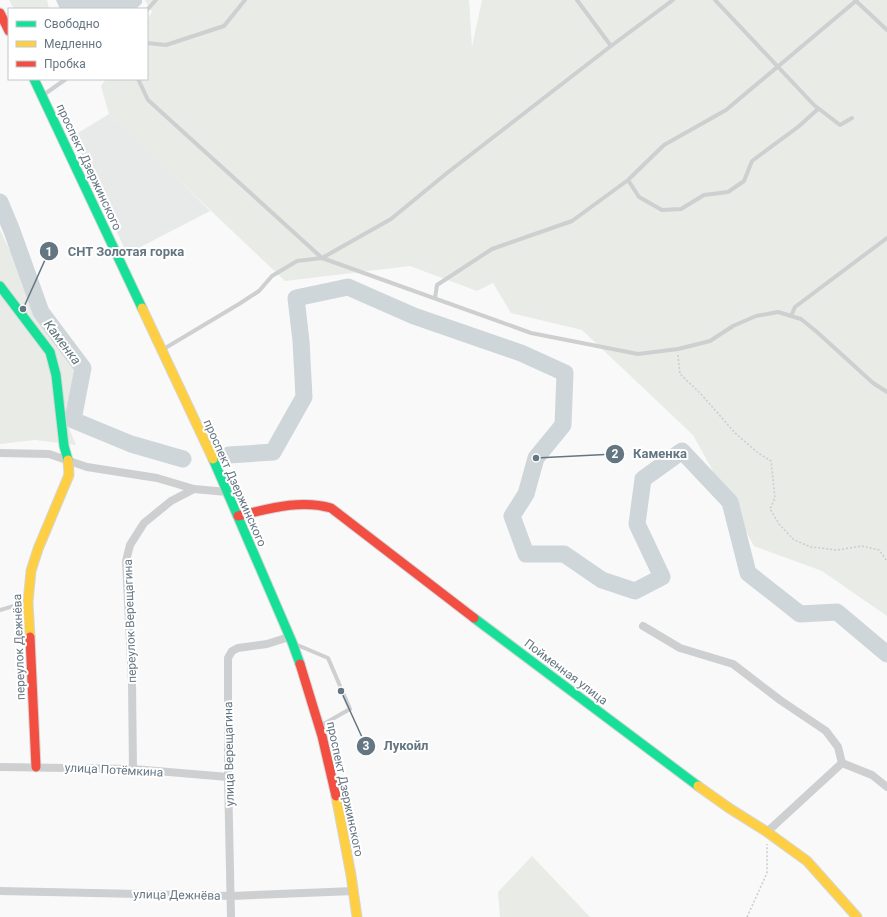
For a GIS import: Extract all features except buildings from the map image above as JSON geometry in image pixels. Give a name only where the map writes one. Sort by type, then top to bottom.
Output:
[{"type":"street","points":[[0,13],[8,29]]},
{"type":"street","name":"проспект Дзержинского","points":[[34,80],[162,350],[238,516],[291,640],[320,726],[337,799],[354,891],[357,917]]},
{"type":"street","name":"переулок Дежнёва","points":[[0,286],[50,352],[56,375],[64,446],[68,461],[69,475],[38,549],[31,571],[28,602],[36,767]]},
{"type":"street","points":[[0,453],[49,454],[87,466],[157,478],[194,489],[227,492]]},
{"type":"street","name":"переулок Верещагина","points":[[133,769],[132,683],[126,561],[130,545],[144,523],[171,501],[194,489]]},
{"type":"street","name":"Пойменная улица","points":[[238,516],[298,505],[317,505],[330,508],[632,737],[729,808],[767,832],[807,861],[857,917]]},
{"type":"street","points":[[643,626],[680,648],[733,664],[780,700],[826,731],[838,747],[842,763]]},
{"type":"street","name":"улица Верещагина","points":[[231,917],[232,896],[228,777],[228,658],[232,650],[238,648],[291,640]]},
{"type":"street","points":[[767,832],[842,763]]},
{"type":"street","points":[[842,763],[872,775],[887,787]]},
{"type":"street","name":"улица Потёмкина","points":[[0,767],[133,769],[228,777]]},
{"type":"street","name":"улица Дежнёва","points":[[0,891],[232,896],[354,891]]},
{"type":"lane","points":[[148,9],[156,0]]},
{"type":"lane","points":[[148,43],[166,45],[224,26],[246,0]]},
{"type":"lane","points":[[577,0],[611,46]]},
{"type":"lane","points":[[162,350],[259,291],[272,276],[297,261],[322,258],[391,219],[611,46],[673,0]]},
{"type":"lane","points":[[715,0],[818,109],[840,125],[852,118]]},
{"type":"lane","points":[[435,298],[437,285],[492,249],[572,221],[628,180],[664,145],[726,110],[856,0],[887,30]]},
{"type":"lane","points":[[42,96],[65,80]]},
{"type":"lane","points":[[138,80],[148,100],[322,258],[531,333],[638,354],[678,349],[710,341],[733,326],[756,316],[778,312],[801,319],[872,383],[887,392]]},
{"type":"lane","points":[[628,180],[639,197],[662,210],[681,209],[704,195],[728,192],[744,181],[752,161],[798,127],[818,109]]},
{"type":"lane","points":[[791,316],[795,307],[887,238]]},
{"type":"lane","points":[[0,610],[28,602]]},
{"type":"lane","points":[[291,640],[328,658],[350,709],[320,726]]},
{"type":"path","points":[[678,349],[680,374],[701,394],[734,433],[758,453],[771,461],[774,498],[770,509],[779,524],[794,540],[811,546],[837,550],[862,546],[873,548],[879,550],[887,561]]},
{"type":"path","points":[[747,917],[768,874],[767,832]]},
{"type":"shaded area","points":[[9,0],[47,0],[49,8],[13,8]]},
{"type":"shaded area","points":[[56,0],[142,0],[142,3],[137,8],[60,8]]},
{"type":"shaded area","points":[[145,0],[469,0],[472,47],[482,0],[887,0],[887,616],[822,571],[754,546],[693,435],[582,330],[511,313],[493,283],[477,291],[410,266],[285,281],[109,114],[101,86],[105,80],[148,80],[148,18],[152,12]]},
{"type":"shaded area","points":[[109,114],[210,211],[127,254],[73,136]]},
{"type":"shaded area","points":[[0,230],[9,249],[85,370],[69,428],[76,445],[35,440],[0,444]]},
{"type":"shaded area","points":[[532,856],[590,917],[500,917],[498,892]]},
{"type":"waterway","name":"Каменка","points":[[0,202],[41,312],[83,368],[73,420],[131,444],[183,459]]},
{"type":"waterway","name":"Каменка","points":[[229,455],[273,452],[304,397],[301,341],[296,298],[348,287],[414,316],[521,353],[565,373],[563,425],[536,458],[526,494],[512,516],[526,554],[564,554],[602,580],[635,591],[662,577],[637,524],[643,479],[682,451],[730,502],[748,573],[800,614],[837,612],[887,654]]},
{"type":"traffic: fast","points":[[34,80],[142,308]]},
{"type":"traffic: fast","points":[[0,286],[50,352],[56,375],[64,446],[68,460]]},
{"type":"traffic: fast","points":[[213,459],[292,642],[300,664]]},
{"type":"traffic: fast","points":[[474,618],[698,786]]},
{"type":"traffic: slow","points":[[142,308],[213,459]]},
{"type":"traffic: slow","points":[[30,637],[28,602],[31,571],[38,549],[69,475],[68,460]]},
{"type":"traffic: slow","points":[[698,786],[767,832],[807,861],[857,917]]},
{"type":"traffic: slow","points":[[336,796],[351,875],[357,917]]},
{"type":"traffic: jam","points":[[0,13],[8,29]]},
{"type":"traffic: jam","points":[[238,516],[284,506],[308,504],[331,508],[474,618]]},
{"type":"traffic: jam","points":[[30,637],[36,767]]},
{"type":"traffic: jam","points":[[300,664],[322,736],[336,796]]},
{"type":"place","name":"СНТ Золотая горка","points":[[23,309]]},
{"type":"place","name":"Каменка","points":[[536,458]]},
{"type":"place","name":"Лукойл","points":[[341,691]]}]
